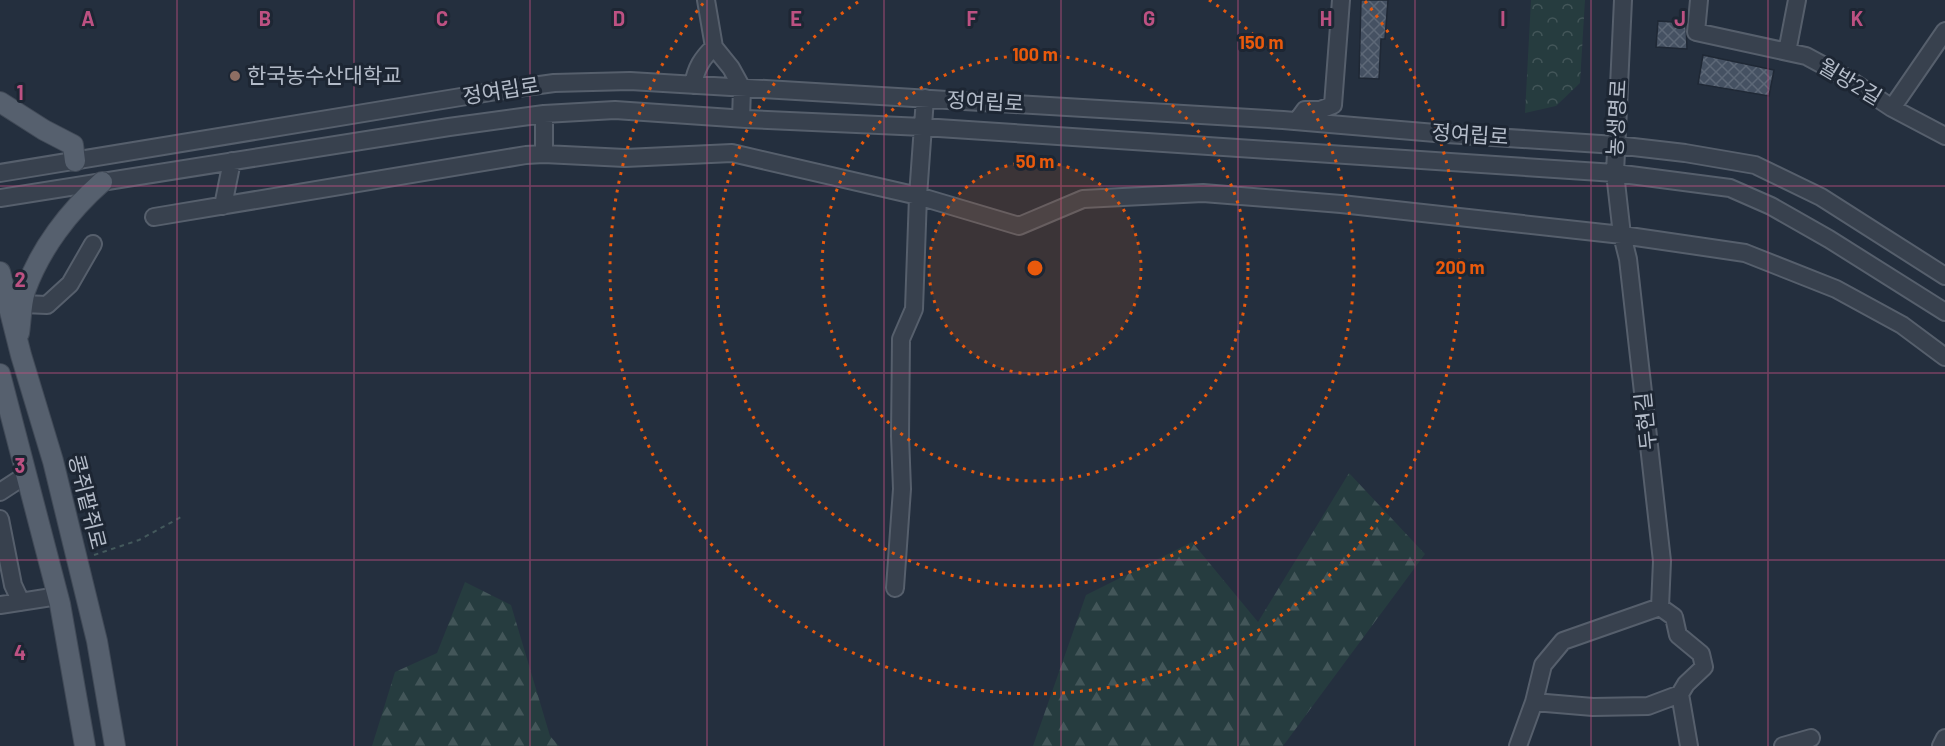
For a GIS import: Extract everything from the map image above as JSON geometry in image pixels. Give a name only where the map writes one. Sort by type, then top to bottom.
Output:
[{"type":"main road","points":[[0,102],[73,145],[75,161]]},
{"type":"main road","points":[[0,272],[10,302],[25,293],[49,244],[74,209],[102,182]]},
{"type":"main road","name":"콩쥐팥쥐로","points":[[10,302],[18,344],[53,461],[97,641],[115,746]]},
{"type":"main road","points":[[0,374],[58,596],[85,746]]},
{"type":"street","points":[[706,0],[714,47],[731,68],[742,88],[741,119]]},
{"type":"street","points":[[1333,105],[1341,0]]},
{"type":"street","name":"농생명로","points":[[1622,235],[1615,173],[1623,0]]},
{"type":"street","name":"월방2길","points":[[1699,0],[1696,32],[1806,56],[1847,78],[1892,108],[1945,31]]},
{"type":"street","points":[[1787,51],[1797,0]]},
{"type":"street","points":[[693,85],[696,70],[706,54],[714,47]]},
{"type":"street","name":"정여립로","points":[[0,173],[307,121],[554,83],[630,81],[1297,121],[1616,145],[1685,153],[1755,165],[1821,197],[1945,276]]},
{"type":"street","points":[[895,588],[902,489],[900,436],[902,339],[914,309],[918,196],[925,98]]},
{"type":"street","points":[[1297,121],[1305,110],[1320,110],[1333,105]]},
{"type":"street","points":[[1333,105],[1345,116],[1364,118],[1366,127]]},
{"type":"street","points":[[1892,108],[1945,136]]},
{"type":"street","name":"정여립로","points":[[0,198],[544,114],[615,110],[741,119],[923,127],[1615,173],[1730,188],[1771,206],[1829,239],[1945,312]]},
{"type":"street","name":"정여립로","points":[[544,114],[544,154]]},
{"type":"street","points":[[154,217],[526,155],[625,158],[732,153],[918,196],[1019,226],[1083,199],[1203,193],[1341,204],[1622,235],[1745,253],[1836,289],[1902,325],[1945,357]]},
{"type":"street","points":[[223,206],[232,161]]},
{"type":"street","name":"두현길","points":[[1622,235],[1628,259],[1662,561],[1660,607]]},
{"type":"street","points":[[10,302],[47,305],[70,284],[93,244]]},
{"type":"street","points":[[0,492],[26,475]]},
{"type":"street","points":[[0,519],[13,585],[21,602]]},
{"type":"street","points":[[0,605],[58,596]]},
{"type":"street","points":[[1518,746],[1534,702],[1543,665],[1563,641],[1660,607],[1674,616],[1678,635],[1701,654],[1704,667],[1680,693],[1648,705],[1593,707],[1534,702]]},
{"type":"street","points":[[1680,693],[1689,746]]},
{"type":"street","points":[[1783,746],[1810,738]]},
{"type":"street","points":[[1941,746],[1945,738]]},
{"type":"path","points":[[77,560],[140,540],[183,516]]},
{"type":"green space","points":[[1531,0],[1585,0],[1580,83],[1556,106],[1525,113]]},
{"type":"green space","points":[[1349,473],[1425,554],[1283,746],[1033,746],[1086,595],[1192,542],[1258,622]]},
{"type":"green space","points":[[465,582],[511,605],[550,736],[559,746],[372,746],[395,672],[437,653]]},
{"type":"building","points":[[1361,0],[1388,0],[1385,39],[1381,39],[1379,79],[1359,78]]},
{"type":"building","points":[[1658,21],[1686,23],[1687,49],[1656,47]]},
{"type":"building","points":[[1703,55],[1774,70],[1769,96],[1698,84]]},
{"type":"place","name":"한국농수산대학교","points":[[235,76]]}]
